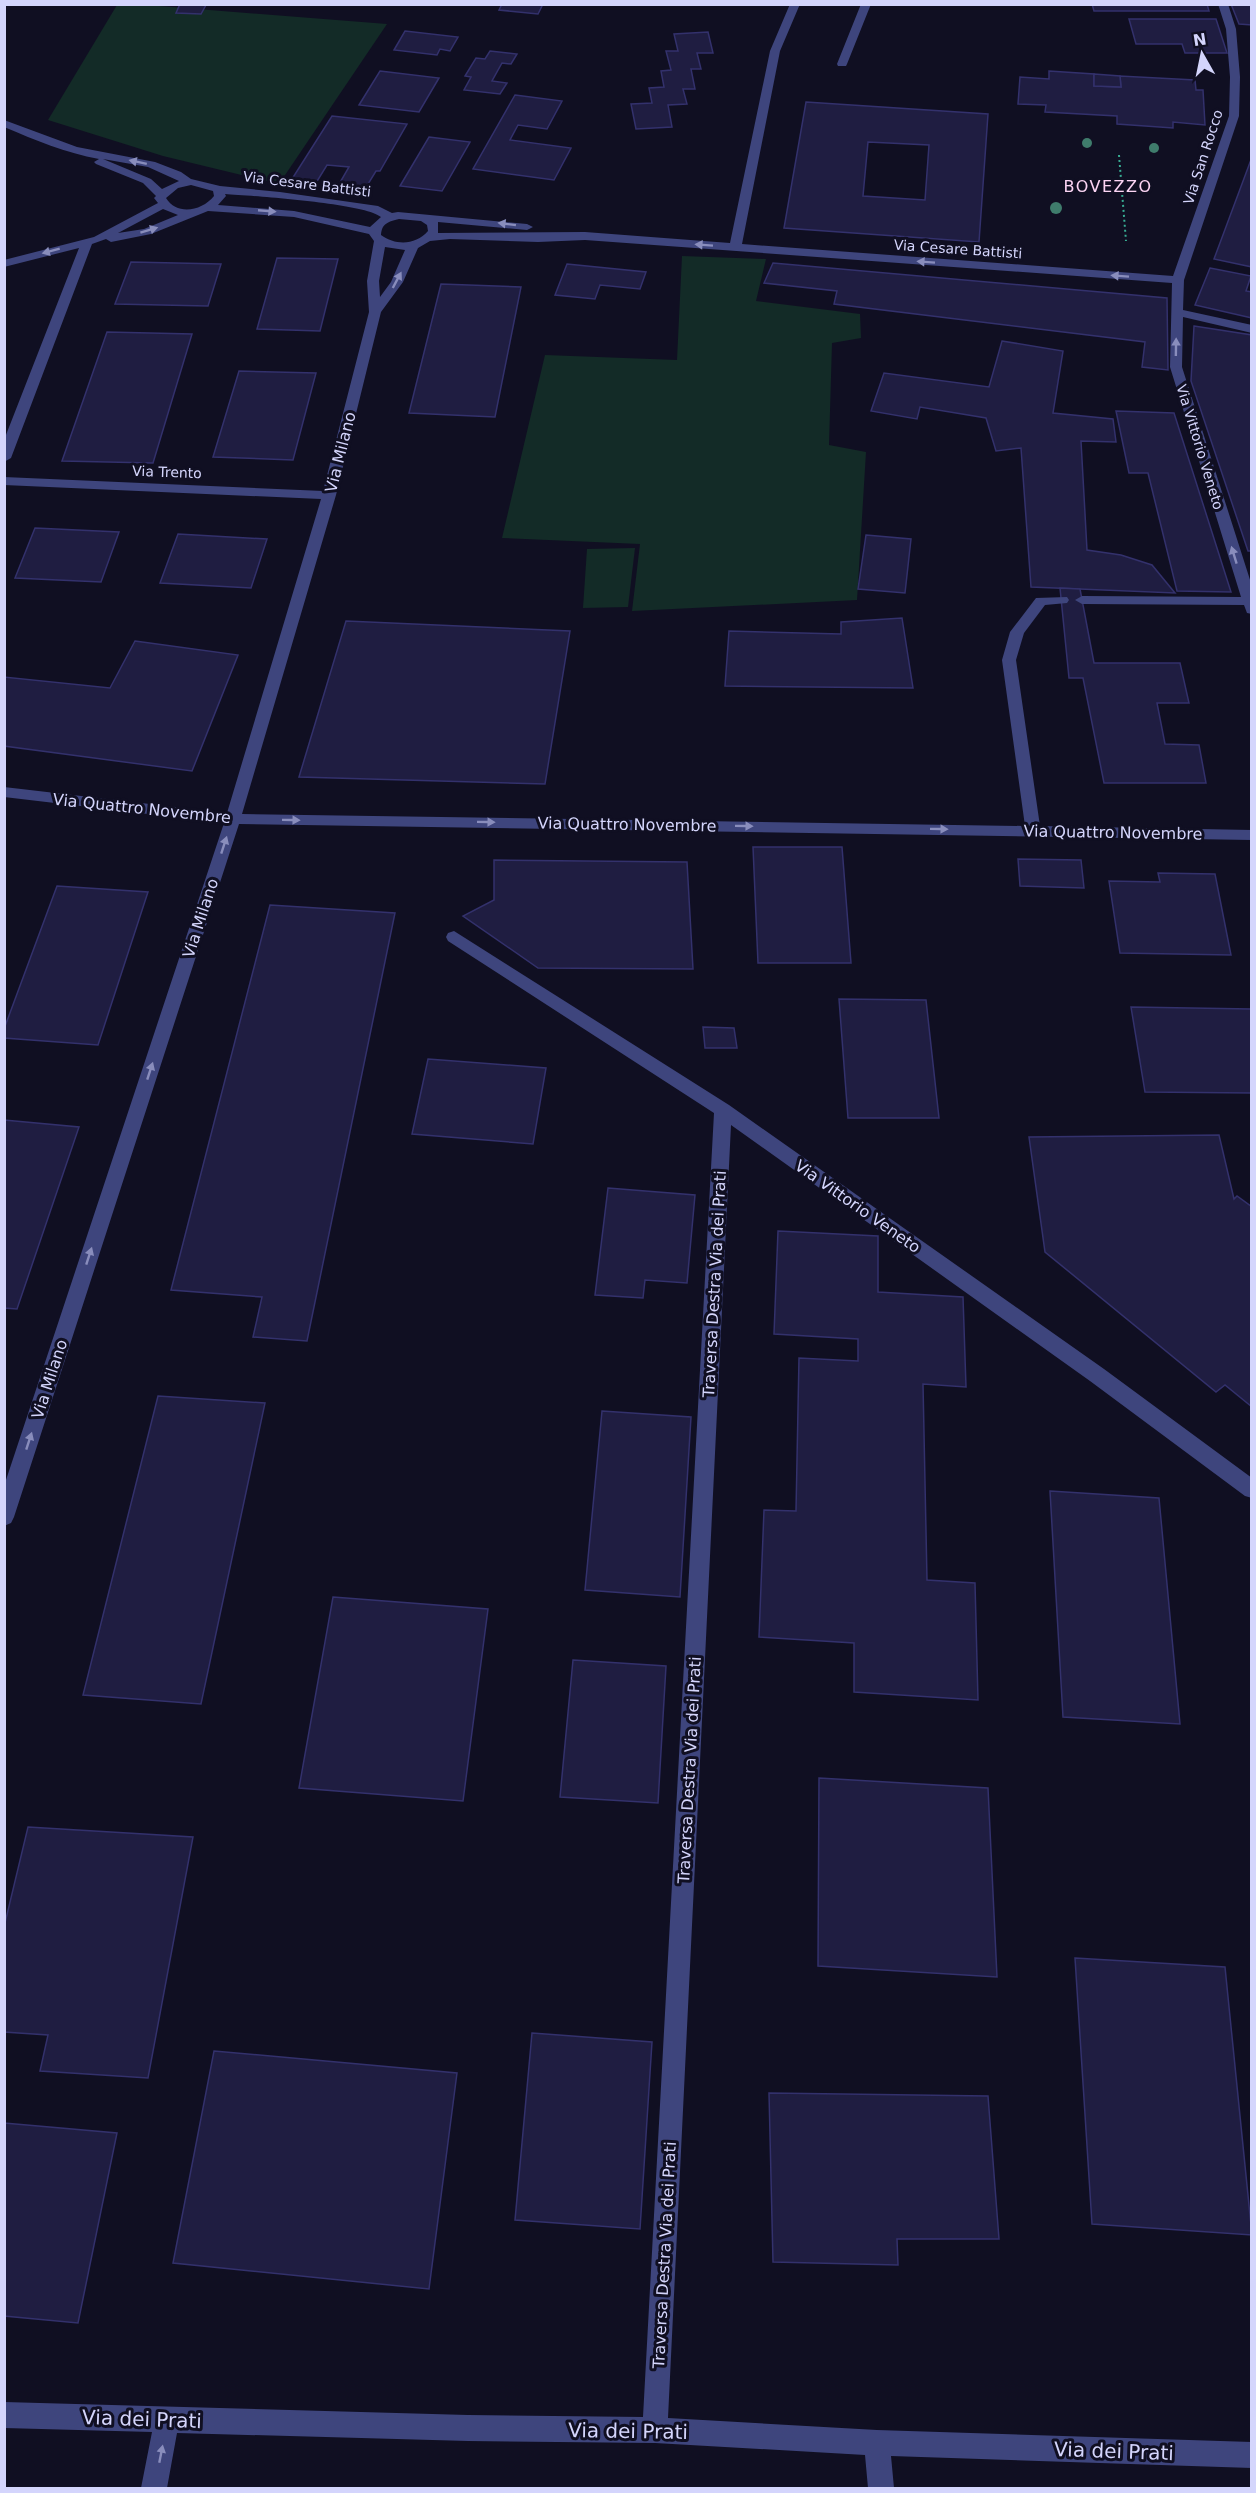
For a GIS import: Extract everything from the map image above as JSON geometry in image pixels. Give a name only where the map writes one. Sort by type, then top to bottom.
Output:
[{"type":"street","points":[[735,248],[775,51],[795,4]]},
{"type":"street","points":[[842,64],[866,4]]},
{"type":"street","name":"Via San Rocco","points":[[1178,280],[1234,116],[1235,77],[1231,29],[1223,4]]},
{"type":"street","name":"Via Cesare Battisti","points":[[4,123],[83,152],[140,162],[170,171],[188,182],[206,183],[218,189],[252,190],[378,208],[389,217]]},
{"type":"street","name":"Via Cesare Battisti","points":[[83,152],[105,165],[147,181],[177,212],[203,210],[294,214],[377,236],[397,246],[413,245],[430,238],[450,235],[538,238],[585,236],[1178,280]]},
{"type":"street","points":[[4,458],[92,240],[163,200],[164,191],[188,182]]},
{"type":"street","name":"Via Cesare Battisti","points":[[203,210],[217,202],[220,196],[218,189]]},
{"type":"street","points":[[4,264],[92,240],[147,232],[203,210]]},
{"type":"street","name":"Via Cesare Battisti","points":[[377,236],[381,220],[408,214],[425,218],[558,230],[585,236]]},
{"type":"street","points":[[425,218],[433,224],[434,231],[430,238]]},
{"type":"street","name":"Via Milano","points":[[4,1517],[12,1468],[233,819],[329,495],[375,312],[373,281],[377,236]]},
{"type":"street","name":"Via Milano","points":[[375,312],[397,282],[413,245]]},
{"type":"street","name":"Via Vittorio Veneto","points":[[1178,280],[1176,367],[1250,606]]},
{"type":"street","points":[[1177,312],[1251,330]]},
{"type":"street","name":"Via Trento","points":[[4,481],[329,495]]},
{"type":"street","points":[[1033,830],[1009,660],[1017,632],[1041,601],[1062,600]]},
{"type":"street","points":[[1082,600],[1250,606]]},
{"type":"street","name":"Via Quattro Novembre","points":[[4,792],[233,819],[1251,835]]},
{"type":"street","name":"Via Vittorio Veneto","points":[[454,937],[723,1110],[1097,1375],[1251,1490]]},
{"type":"street","name":"Traversa Destra Via dei Prati","points":[[656,2430],[723,1110]]},
{"type":"street","name":"Via dei Prati","points":[[4,2415],[656,2430],[877,2443],[1251,2455]]},
{"type":"street","points":[[154,2488],[167,2420]]},
{"type":"street","points":[[877,2443],[880,2488]]},
{"type":"path","points":[[1119,155],[1126,247]]},
{"type":"green space","points":[[117,5],[147,5],[387,24],[279,184],[163,156],[48,120]]},
{"type":"green space","points":[[682,256],[766,259],[756,301],[860,314],[861,338],[832,343],[829,445],[866,452],[857,600],[632,611],[640,544],[502,538],[545,355],[677,360]]},
{"type":"green space","points":[[635,548],[628,607],[583,608],[587,549]]},
{"type":"building","points":[[180,4],[206,5],[201,14],[176,13]]},
{"type":"building","points":[[502,4],[543,4],[538,14],[499,10]]},
{"type":"building","points":[[1092,4],[1207,4],[1209,11],[1094,11]]},
{"type":"building","points":[[1231,4],[1252,4],[1252,25],[1239,24]]},
{"type":"building","points":[[1129,19],[1216,19],[1227,53],[1185,53],[1182,44],[1136,44]]},
{"type":"building","points":[[405,31],[458,37],[450,51],[440,49],[437,55],[394,50]]},
{"type":"building","points":[[708,32],[713,53],[697,53],[701,69],[691,69],[695,89],[683,89],[687,104],[668,105],[672,127],[636,129],[631,104],[652,103],[649,88],[664,87],[661,71],[671,70],[666,51],[678,51],[674,34]]},
{"type":"building","points":[[490,51],[517,54],[511,64],[502,63],[492,81],[507,83],[500,94],[464,90],[471,77],[465,76],[476,58],[485,59]]},
{"type":"building","points":[[380,71],[439,78],[419,112],[359,105]]},
{"type":"building","points":[[1049,71],[1094,74],[1094,86],[1121,87],[1120,76],[1195,80],[1196,90],[1203,90],[1205,125],[1173,122],[1173,128],[1117,124],[1117,116],[1045,112],[1046,105],[1018,104],[1020,77],[1049,79]]},
{"type":"building","points":[[1094,74],[1120,76],[1121,87],[1094,86]]},
{"type":"building","points":[[515,95],[562,101],[547,129],[518,125],[510,140],[571,148],[554,180],[473,169]]},
{"type":"building","points":[[806,102],[988,114],[979,242],[784,228]],"holes":[[[868,142],[929,145],[925,200],[863,196]]]},
{"type":"building","points":[[332,116],[407,124],[380,171],[376,171],[365,189],[338,186],[349,167],[327,165],[316,183],[292,179]]},
{"type":"building","points":[[429,137],[470,142],[442,191],[400,186]]},
{"type":"building","points":[[1252,157],[1252,267],[1214,259]]},
{"type":"building","points":[[277,258],[338,259],[320,331],[257,329]]},
{"type":"building","points":[[131,262],[221,264],[208,306],[115,304]]},
{"type":"building","points":[[773,263],[1167,298],[1168,370],[1142,367],[1145,342],[834,304],[837,291],[764,283]]},
{"type":"building","points":[[567,264],[646,272],[640,289],[600,285],[595,299],[555,295]]},
{"type":"building","points":[[1210,268],[1251,276],[1246,291],[1252,292],[1252,318],[1195,305]]},
{"type":"building","points":[[441,284],[521,287],[495,417],[409,413]]},
{"type":"building","points":[[1194,326],[1252,335],[1252,551],[1248,551],[1191,381]]},
{"type":"building","points":[[107,332],[192,334],[153,463],[62,461]]},
{"type":"building","points":[[1002,341],[1063,351],[1053,413],[1113,419],[1116,442],[1081,441],[1087,550],[1121,555],[1152,565],[1175,593],[1031,587],[1021,448],[996,451],[986,418],[920,407],[917,419],[871,411],[884,373],[989,387]]},
{"type":"building","points":[[239,371],[316,373],[293,460],[213,457]]},
{"type":"building","points":[[1116,411],[1174,413],[1231,592],[1177,591],[1148,473],[1129,473]]},
{"type":"building","points":[[35,528],[119,532],[101,582],[15,578]]},
{"type":"building","points":[[178,534],[267,539],[251,588],[160,583]]},
{"type":"building","points":[[866,535],[911,539],[905,593],[858,589]]},
{"type":"building","points":[[1060,588],[1080,589],[1094,663],[1180,663],[1189,703],[1157,703],[1165,744],[1199,745],[1206,783],[1104,783],[1083,678],[1069,678]]},
{"type":"building","points":[[902,618],[913,688],[725,686],[729,631],[841,634],[841,622]]},
{"type":"building","points":[[346,621],[570,631],[545,784],[299,777]]},
{"type":"building","points":[[135,641],[238,655],[192,771],[4,746],[4,677],[110,688]]},
{"type":"building","points":[[753,847],[842,847],[851,963],[758,963]]},
{"type":"building","points":[[1018,859],[1081,860],[1084,888],[1020,886]]},
{"type":"building","points":[[494,860],[687,862],[693,969],[538,968],[463,916],[494,900]]},
{"type":"building","points":[[1158,873],[1215,874],[1231,955],[1120,953],[1109,881],[1160,882]]},
{"type":"building","points":[[57,886],[148,892],[98,1045],[4,1038],[4,1029]]},
{"type":"building","points":[[270,905],[395,913],[307,1341],[253,1337],[262,1297],[171,1290]]},
{"type":"building","points":[[839,999],[926,1000],[939,1118],[848,1118]]},
{"type":"building","points":[[1131,1007],[1251,1009],[1252,1093],[1145,1092]]},
{"type":"building","points":[[703,1027],[734,1028],[737,1048],[705,1048]]},
{"type":"building","points":[[428,1059],[546,1068],[533,1144],[412,1134]]},
{"type":"building","points":[[4,1120],[79,1127],[17,1309],[4,1308]]},
{"type":"building","points":[[1219,1135],[1234,1199],[1237,1196],[1252,1207],[1252,1407],[1225,1385],[1216,1392],[1045,1252],[1029,1137]]},
{"type":"building","points":[[608,1188],[695,1195],[687,1283],[645,1280],[643,1298],[595,1295]]},
{"type":"building","points":[[778,1231],[878,1236],[878,1292],[963,1297],[966,1387],[923,1384],[927,1580],[975,1583],[978,1700],[854,1692],[854,1643],[759,1637],[764,1510],[796,1511],[799,1358],[858,1361],[858,1339],[774,1334]]},
{"type":"building","points":[[158,1396],[265,1403],[201,1704],[83,1695]]},
{"type":"building","points":[[602,1411],[691,1417],[680,1597],[585,1590]]},
{"type":"building","points":[[1050,1491],[1159,1498],[1180,1724],[1063,1717]]},
{"type":"building","points":[[333,1597],[488,1609],[463,1801],[299,1788]]},
{"type":"building","points":[[573,1660],[666,1666],[658,1803],[560,1797]]},
{"type":"building","points":[[819,1778],[988,1788],[997,1977],[818,1966]]},
{"type":"building","points":[[28,1827],[193,1837],[148,2078],[40,2071],[48,2035],[4,2032],[4,1927]]},
{"type":"building","points":[[1075,1958],[1225,1967],[1252,2235],[1092,2224]]},
{"type":"building","points":[[532,2033],[652,2042],[640,2229],[515,2220]]},
{"type":"building","points":[[214,2051],[457,2073],[429,2289],[173,2263]]},
{"type":"building","points":[[769,2093],[988,2096],[999,2239],[897,2239],[898,2265],[773,2262]]},
{"type":"building","points":[[4,2123],[117,2133],[78,2323],[4,2316]]},
{"type":"district","name":"BOVEZZO","points":[[1108,186]]}]
